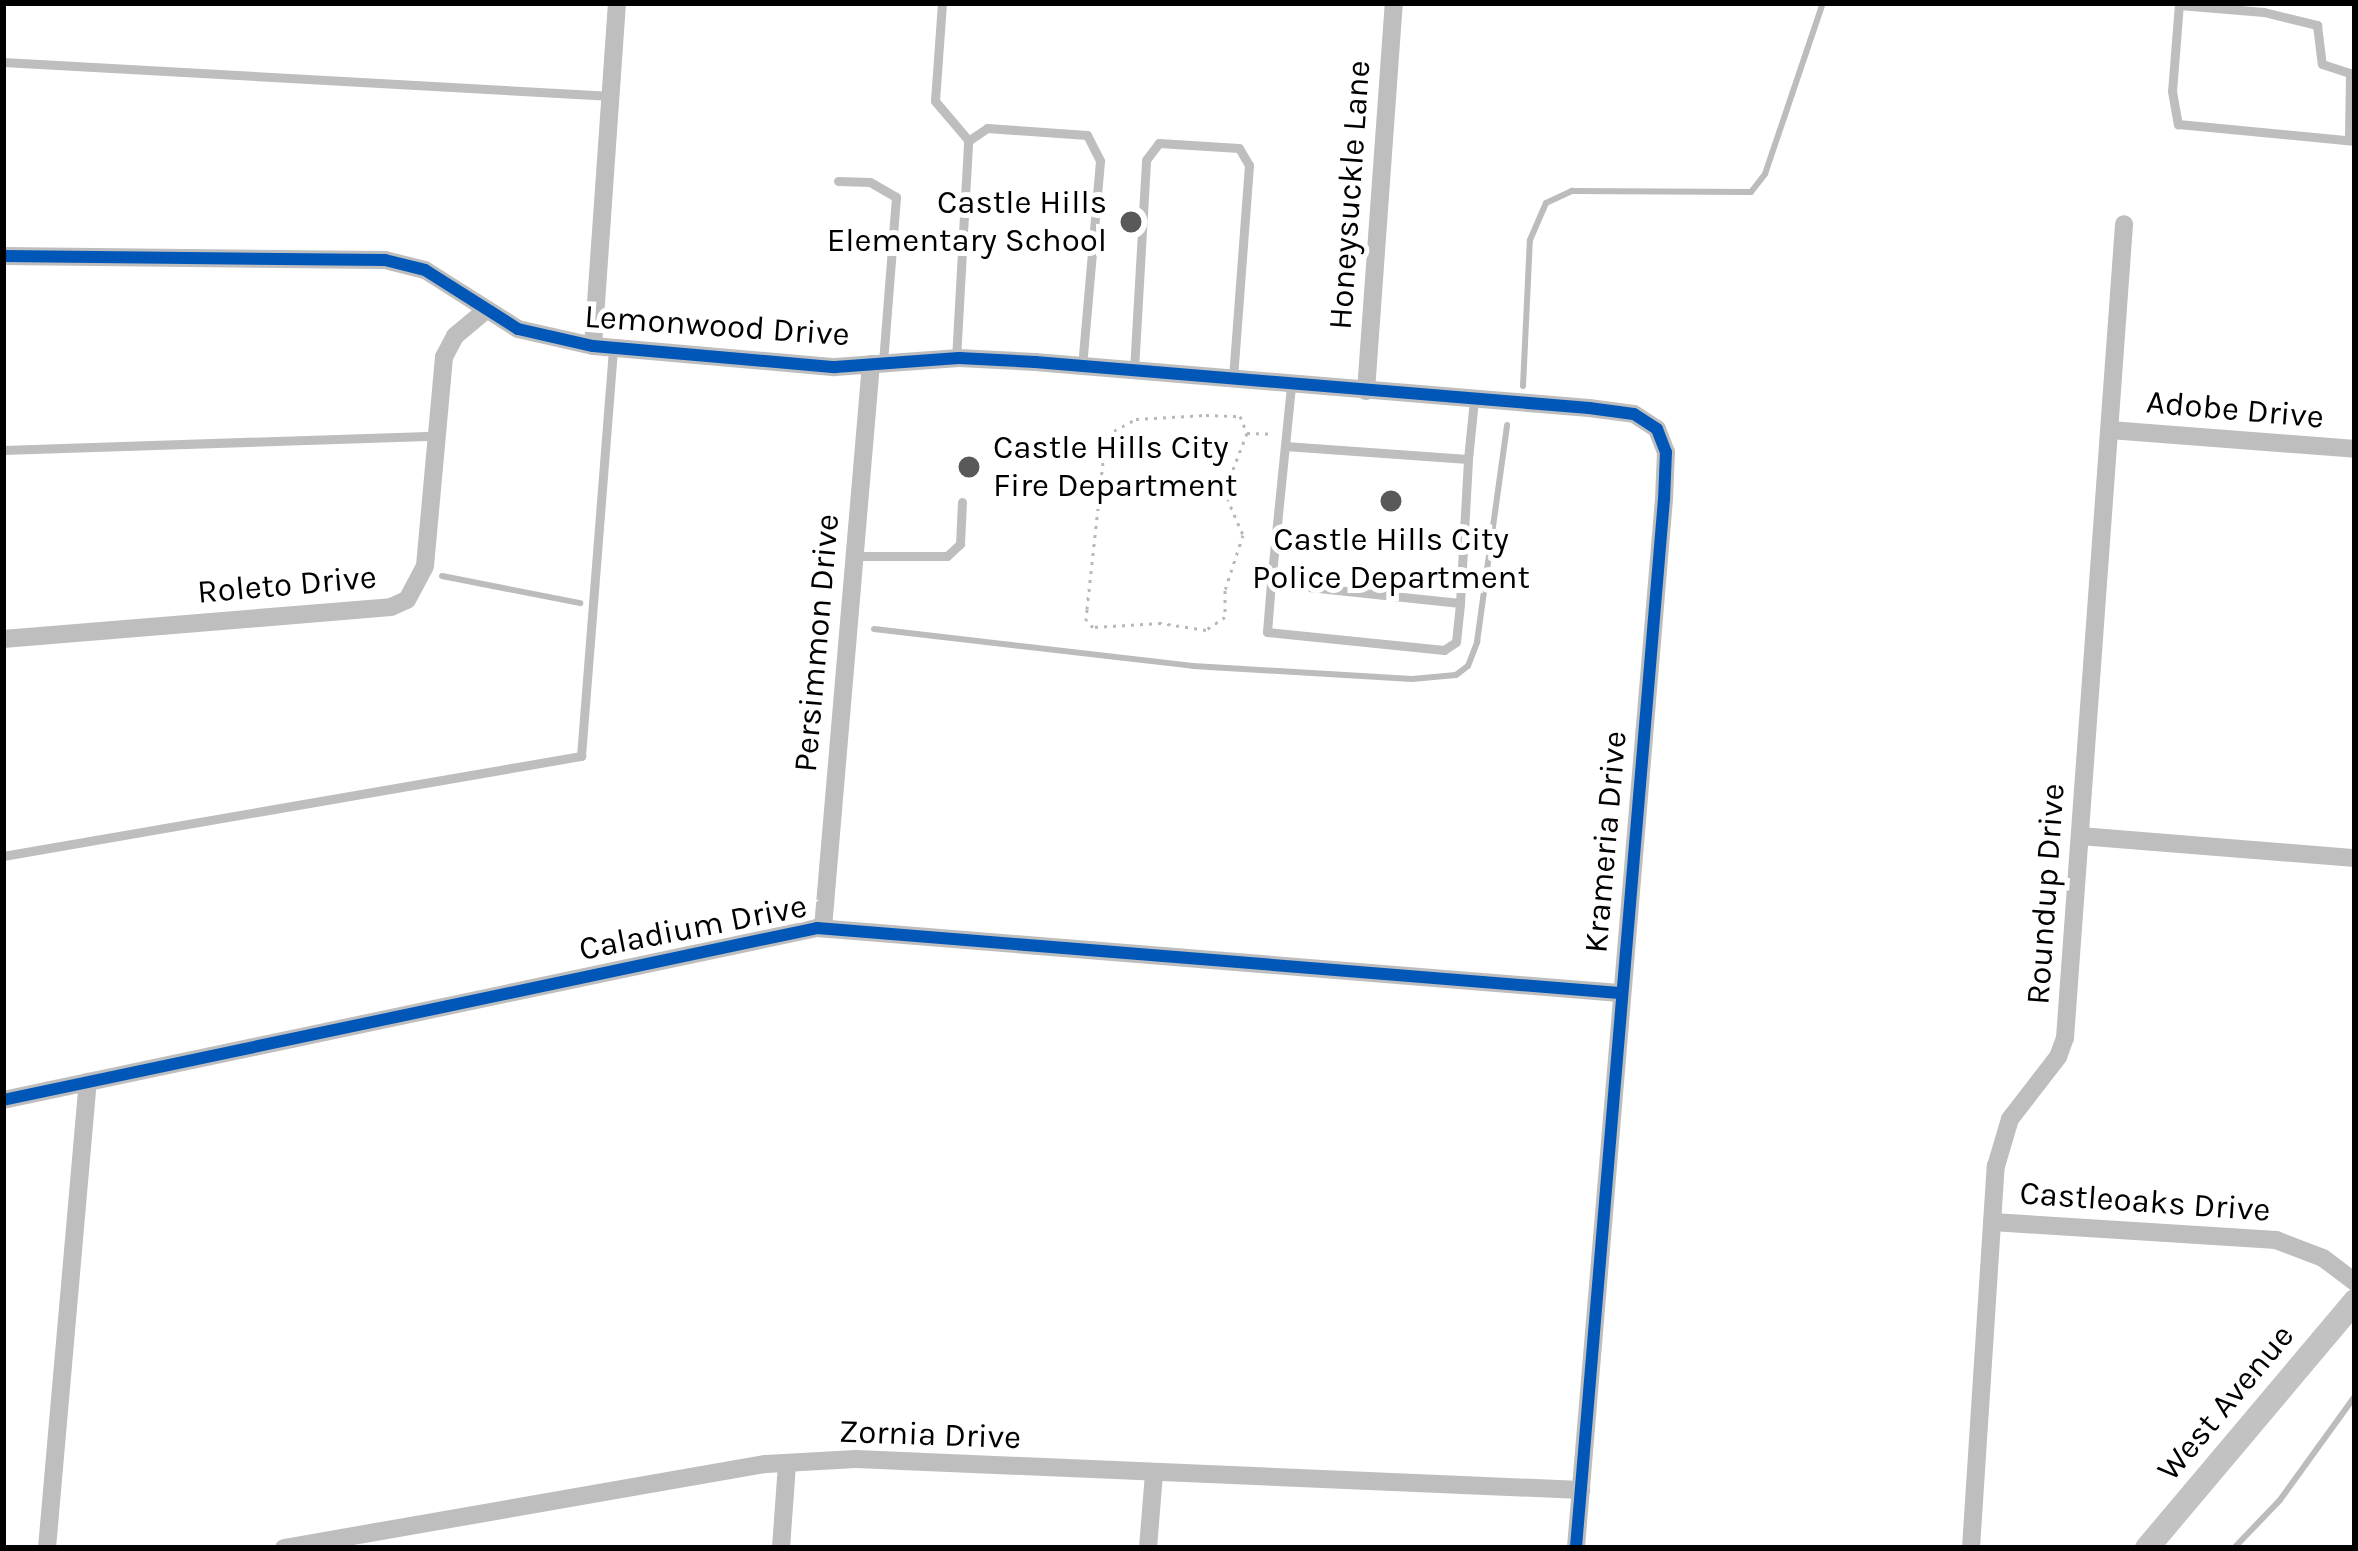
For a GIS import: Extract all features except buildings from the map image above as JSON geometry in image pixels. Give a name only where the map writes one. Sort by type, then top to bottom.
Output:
[{"type":"main road","name":"West Avenue","points":[[2147,1548],[2355,1301]]},
{"type":"street","points":[[603,347],[617,3]]},
{"type":"street","name":"Honeysuckle Lane","points":[[1366,391],[1394,3]]},
{"type":"street","name":"Roundup Drive","points":[[1971,1548],[1996,1166],[2010,1119],[2058,1057],[2065,1039],[2124,224]]},
{"type":"street","name":"Lemonwood Drive","points":[[3,256],[385,260],[425,270],[518,329],[603,347],[836,367],[956,358],[1082,367],[1634,414],[1657,429]]},
{"type":"street","name":"Roleto Drive","points":[[3,639],[391,607],[407,600],[424,566],[444,357],[455,336],[486,310]]},
{"type":"street","name":"Persimmon Drive","points":[[823,928],[854,556],[877,363]]},
{"type":"street","name":"Krameria Drive","points":[[1576,1548],[1664,500],[1666,452],[1657,429]]},
{"type":"street","name":"Adobe Drive","points":[[2110,430],[2355,449]]},
{"type":"street","points":[[2080,836],[2355,858]]},
{"type":"street","name":"Caladium Drive","points":[[3,1100],[823,928],[1619,993]]},
{"type":"street","points":[[47,1548],[88,1082]]},
{"type":"street","name":"Castleoaks Drive","points":[[1992,1222],[2276,1240],[2323,1258],[2355,1282]]},
{"type":"street","name":"Zornia Drive","points":[[284,1548],[787,1464],[856,1459],[1581,1490]]},
{"type":"street","points":[[782,1548],[787,1464]]},
{"type":"street","points":[[1148,1548],[1154,1473]]},
{"type":"lane","points":[[942,3],[935,100],[969,141],[956,358]]},
{"type":"lane","points":[[2179,4],[2264,12],[2317,25],[2322,64],[2350,73],[2352,140],[2178,124],[2172,92],[2179,4]]},
{"type":"lane","points":[[3,62],[612,96]]},
{"type":"lane","points":[[969,141],[987,128],[1087,135],[1100,161],[1082,367]]},
{"type":"lane","points":[[1133,371],[1147,160],[1159,143],[1239,148],[1249,165],[1233,380]]},
{"type":"lane","points":[[838,181],[870,182],[896,197],[877,363]]},
{"type":"lane","points":[[3,856],[580,756],[603,347]]},
{"type":"lane","points":[[1291,385],[1267,632],[1444,650],[1456,642],[1474,400]]},
{"type":"lane","points":[[3,450],[436,436]]},
{"type":"lane","points":[[1286,440],[1468,458]]},
{"type":"lane","points":[[854,556],[947,556],[960,544],[962,502]]},
{"type":"lane","points":[[1270,583],[1460,603]]},
{"type":"path","points":[[1206,415],[1240,416],[1247,433],[1227,485],[1227,498],[1244,535],[1225,590],[1225,617],[1206,630],[1162,623],[1099,631],[1093,627],[1086,621],[1106,435],[1136,419],[1206,415]]},
{"type":"path","points":[[1247,433],[1286,440]]},
{"type":"waterway","points":[[1523,386],[1530,240],[1546,203],[1572,191],[1751,192],[1765,174],[1823,3]]},
{"type":"waterway","points":[[874,629],[1193,666],[1412,679],[1456,675],[1468,666],[1477,642],[1507,425]]},
{"type":"waterway","points":[[442,576],[580,603]]},
{"type":"waterway","points":[[2234,1548],[2280,1500],[2355,1396]]},
{"type":"cycle path","points":[[3,256],[385,260],[425,270],[518,329],[593,346],[835,367],[959,358],[1035,362],[1589,408],[1634,414],[1657,429],[1666,452],[1664,499],[1576,1548]]},
{"type":"cycle path","points":[[3,1100],[817,928],[1619,993]]},
{"type":"place","name":"Castle Hills Elementary School","points":[[1131,222]]},
{"type":"place","name":"Castle Hills City Fire Department","points":[[969,467]]},
{"type":"place","name":"Castle Hills City Police Department","points":[[1391,501]]}]
